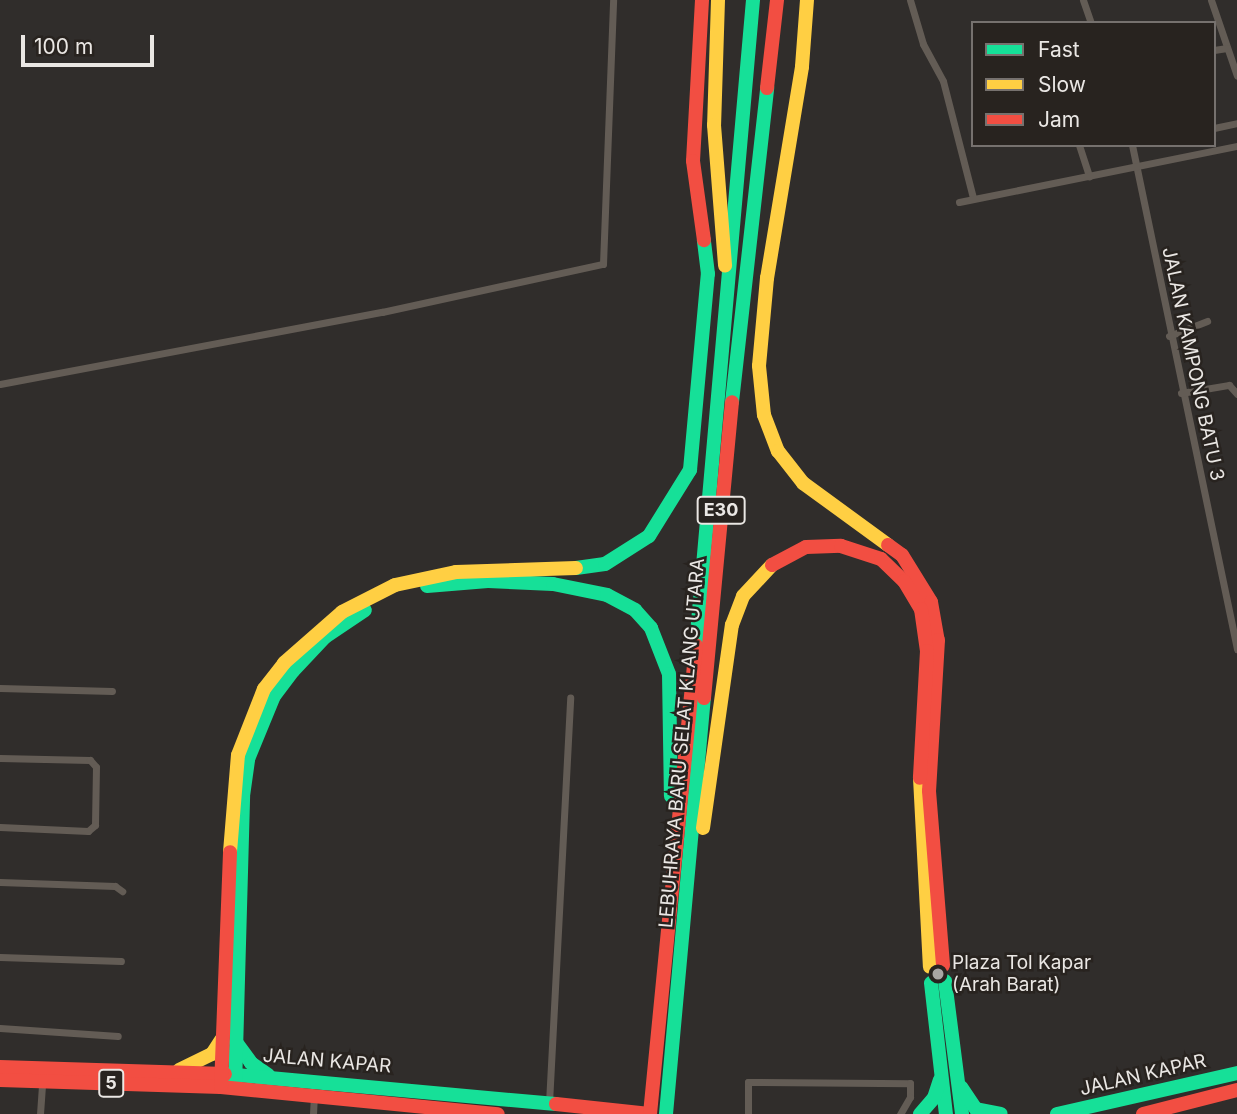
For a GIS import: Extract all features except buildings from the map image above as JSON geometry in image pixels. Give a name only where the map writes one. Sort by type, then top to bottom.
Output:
[{"type":"highway","points":[[269,1075],[251,1063],[229,1040],[225,916],[238,755],[264,689],[284,663],[342,612],[395,586],[456,572],[578,571],[605,564],[649,536],[679,494],[690,470],[708,274],[693,161],[695,64],[702,0]]},
{"type":"highway","points":[[718,0],[714,125],[728,288]]},
{"type":"highway","name":"LEBUHRAYA BARU SELAT KLANG UTARA","points":[[650,1114],[753,0]]},
{"type":"highway","name":"LEBUHRAYA BARU SELAT KLANG UTARA","points":[[666,1114],[687,927],[724,473],[777,0]]},
{"type":"highway","points":[[687,927],[732,625],[743,596],[769,566],[806,547],[841,546],[881,559],[904,581],[921,609],[927,651],[919,804],[936,966],[929,804],[938,640],[931,602],[902,555],[803,483],[778,451],[764,415],[759,366],[767,278],[802,67],[807,0]]},
{"type":"highway","points":[[228,1080],[243,796],[248,759],[274,696],[293,671],[325,637],[374,605],[426,586],[488,581],[584,589],[635,610],[651,628],[669,674],[674,836]]},
{"type":"highway","points":[[938,982],[949,1075],[946,1114]]},
{"type":"highway","points":[[171,1073],[204,1060],[229,1040]]},
{"type":"highway","name":"JALAN KAPAR","points":[[0,1067],[171,1073],[440,1111],[498,1114]]},
{"type":"highway","name":"JALAN KAPAR","points":[[1057,1114],[1237,1073]]},
{"type":"highway","name":"JALAN KAPAR","points":[[0,1080],[228,1080],[269,1075],[650,1114]]},
{"type":"highway","points":[[920,1114],[949,1075]]},
{"type":"highway","points":[[949,1075],[962,1114]]},
{"type":"highway","points":[[949,1075],[976,1108],[1001,1114]]},
{"type":"highway","name":"JALAN KAPAR","points":[[1143,1114],[1237,1090]]},
{"type":"street","points":[[0,384],[382,312],[603,264],[613,0]]},
{"type":"street","points":[[911,0],[923,44],[943,80],[973,198]]},
{"type":"street","points":[[1083,0],[1089,21]]},
{"type":"street","points":[[1211,0],[1237,76]]},
{"type":"street","points":[[1216,50],[1227,48]]},
{"type":"street","points":[[1216,128],[1237,123]]},
{"type":"street","points":[[959,202],[1237,146]]},
{"type":"street","points":[[1080,147],[1088,176]]},
{"type":"street","name":"JALAN KAMPONG BATU 3","points":[[1133,147],[1139,167],[1169,336],[1234,622],[1237,649]]},
{"type":"street","points":[[1169,336],[1207,321]]},
{"type":"street","points":[[1181,393],[1229,385],[1237,394]]},
{"type":"street","points":[[0,688],[112,691]]},
{"type":"street","points":[[549,1103],[570,698]]},
{"type":"street","points":[[0,758],[90,760],[96,767],[95,825],[88,831],[0,827]]},
{"type":"street","points":[[0,882],[115,886],[122,891]]},
{"type":"street","points":[[0,957],[121,961]]},
{"type":"street","points":[[0,1028],[118,1036]]},
{"type":"street","points":[[40,1114],[42,1082]]},
{"type":"street","points":[[748,1114],[748,1082],[910,1083],[910,1097],[900,1114]]},
{"type":"street","points":[[313,1114],[314,1095]]},
{"type":"traffic: fast","points":[[696,645],[753,0]]},
{"type":"traffic: fast","points":[[732,402],[767,88]]},
{"type":"traffic: fast","points":[[576,568],[605,564],[649,536],[690,470],[708,274],[704,240]]},
{"type":"traffic: fast","points":[[427,586],[488,581],[553,584],[607,595],[635,610],[651,628],[669,674],[671,796]]},
{"type":"traffic: fast","points":[[235,1087],[243,796],[248,759],[274,696],[293,671],[325,637],[365,610]]},
{"type":"traffic: fast","points":[[666,1114],[704,698]]},
{"type":"traffic: fast","points":[[945,981],[962,1114]]},
{"type":"traffic: fast","points":[[931,983],[946,1114]]},
{"type":"traffic: fast","points":[[236,1042],[251,1063],[268,1075]]},
{"type":"traffic: fast","points":[[1057,1114],[1237,1073]]},
{"type":"traffic: fast","points":[[225,1074],[556,1104]]},
{"type":"traffic: fast","points":[[920,1114],[934,1098],[940,1080]]},
{"type":"traffic: fast","points":[[961,1087],[976,1109],[1001,1114]]},
{"type":"traffic: slow","points":[[718,0],[714,125],[725,266]]},
{"type":"traffic: slow","points":[[807,0],[802,67],[767,278],[759,366],[764,415],[778,451],[803,483],[888,545]]},
{"type":"traffic: slow","points":[[703,828],[732,625],[743,596],[772,565]]},
{"type":"traffic: slow","points":[[230,852],[238,755],[264,689],[284,663],[342,612],[395,585],[456,572],[576,568]]},
{"type":"traffic: slow","points":[[920,778],[930,967]]},
{"type":"traffic: slow","points":[[179,1070],[212,1054],[221,1040]]},
{"type":"traffic: jam","points":[[702,0],[693,161],[704,240]]},
{"type":"traffic: jam","points":[[767,88],[777,0]]},
{"type":"traffic: jam","points":[[704,698],[732,402]]},
{"type":"traffic: jam","points":[[888,545],[902,555],[931,602],[938,640],[929,791],[943,965]]},
{"type":"traffic: jam","points":[[772,565],[806,547],[841,546],[881,559],[904,581],[921,609],[927,651],[920,778]]},
{"type":"traffic: jam","points":[[650,1114],[696,645]]},
{"type":"traffic: jam","points":[[221,1087],[230,852]]},
{"type":"traffic: jam","points":[[0,1067],[225,1074]]},
{"type":"traffic: jam","points":[[0,1080],[221,1087],[498,1114]]},
{"type":"traffic: jam","points":[[1143,1114],[1237,1090]]},
{"type":"traffic: jam","points":[[556,1104],[649,1114]]},
{"type":"place","name":"Plaza Tol Kapar (Arah Barat)","points":[[938,974]]}]
